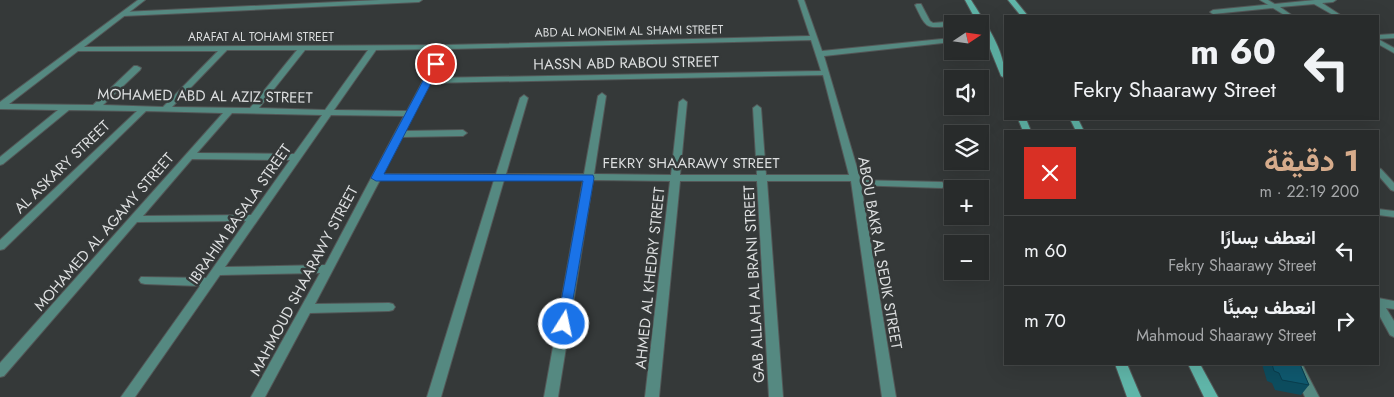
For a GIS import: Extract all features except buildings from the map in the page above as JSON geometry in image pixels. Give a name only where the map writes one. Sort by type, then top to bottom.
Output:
[{"type":"main road","points":[[968,0],[978,15]]},
{"type":"main road","points":[[977,0],[979,15]]},
{"type":"main road","points":[[1011,0],[1024,15]]},
{"type":"main road","points":[[1022,0],[1025,15]]},
{"type":"main road","points":[[989,36],[1004,74]]},
{"type":"main road","points":[[1121,365],[1134,397]]},
{"type":"main road","points":[[1195,365],[1211,397]]},
{"type":"street","points":[[0,106],[142,0]]},
{"type":"street","name":"ABOU BAKR AL SEDIK STREET","points":[[801,0],[826,73],[856,181],[889,397]]},
{"type":"street","points":[[1263,0],[1274,6]]},
{"type":"street","points":[[919,5],[927,22],[932,25],[944,23]]},
{"type":"street","name":"ABD AL MONEIM AL SHAMI STREET","points":[[446,47],[813,38]]},
{"type":"street","points":[[820,54],[944,41]]},
{"type":"street","name":"IBRAHIM BASALA STREET","points":[[128,397],[374,47]]},
{"type":"street","name":"ARAFAT AL TOHAMI STREET","points":[[77,49],[446,47]]},
{"type":"street","name":"MAHMOUD SHAARAWY STREET","points":[[258,397],[308,309],[446,47]]},
{"type":"street","points":[[165,109],[225,48]]},
{"type":"street","points":[[252,111],[302,48]]},
{"type":"street","points":[[95,108],[138,68]]},
{"type":"street","name":"HASSN ABD RABOU STREET","points":[[427,81],[826,73]]},
{"type":"street","points":[[551,397],[602,96]]},
{"type":"street","points":[[434,397],[524,98]]},
{"type":"street","name":"AHMED AL KHEDRY STREET","points":[[652,397],[683,102]]},
{"type":"street","name":"MOHAMED ABD AL AZIZ STREET","points":[[0,106],[410,114]]},
{"type":"street","points":[[0,162],[66,107]]},
{"type":"street","name":"GAB ALLAH AL BRANI STREET","points":[[757,108],[776,397]]},
{"type":"street","name":"AL ASKARY STREET","points":[[0,246],[144,109]]},
{"type":"street","name":"MOHAMED AL AGAMY STREET","points":[[0,372],[230,110]]},
{"type":"street","points":[[400,134],[463,133]]},
{"type":"street","points":[[190,156],[298,157]]},
{"type":"street","name":"FEKRY SHAARAWY STREET","points":[[376,178],[762,177],[856,181]]},
{"type":"street","points":[[135,219],[255,218]]},
{"type":"street","points":[[218,270],[328,268]]},
{"type":"street","points":[[145,280],[210,282]]},
{"type":"street","points":[[1379,303],[1394,305]]},
{"type":"street","points":[[1379,305],[1394,332]]},
{"type":"street","points":[[308,309],[389,307]]},
{"type":"street","points":[[1296,365],[1312,397]]},
{"type":"lane","points":[[123,14],[420,0]]},
{"type":"lane","points":[[1213,12],[1333,0]]},
{"type":"lane","points":[[1316,2],[1337,15]]},
{"type":"lane","points":[[1274,6],[1288,15]]},
{"type":"lane","points":[[1379,39],[1394,36]]},
{"type":"lane","points":[[1379,40],[1394,51]]},
{"type":"lane","points":[[1379,172],[1394,188]]},
{"type":"lane","points":[[856,181],[942,185]]},
{"type":"lane","points":[[1379,212],[1394,214]]},
{"type":"route","points":[[436,64],[376,178],[589,178],[564,324]]}]
